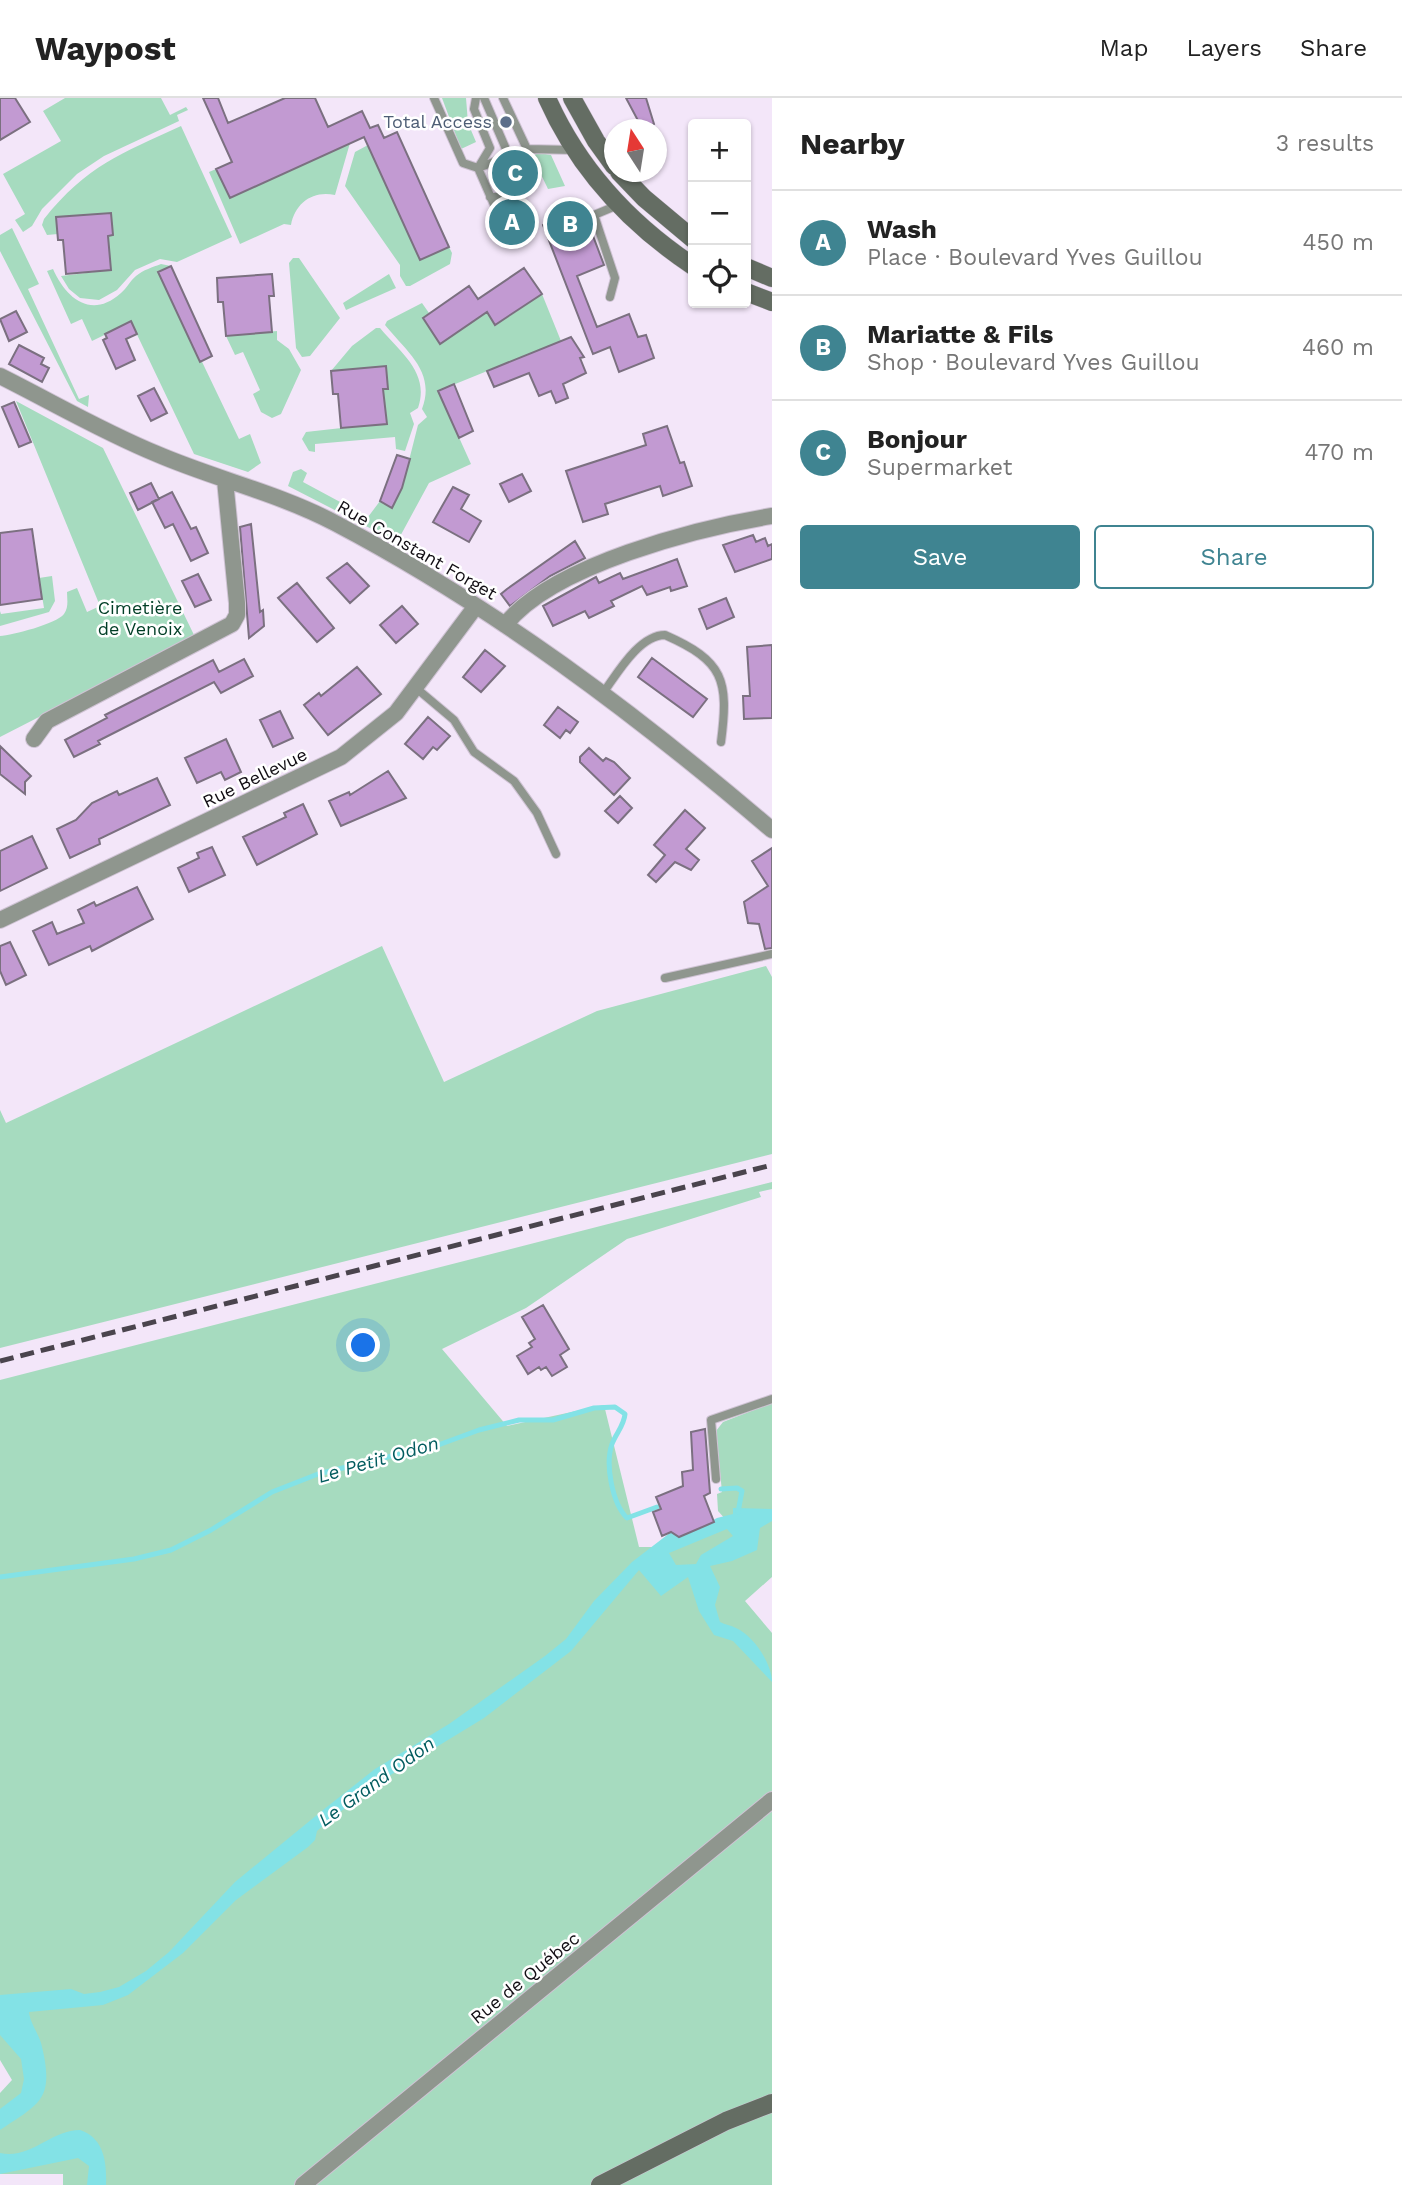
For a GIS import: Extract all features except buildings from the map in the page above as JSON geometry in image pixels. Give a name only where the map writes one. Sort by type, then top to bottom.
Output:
[{"type":"main road","points":[[547,98],[574,150],[619,205],[635,221],[688,261]]},
{"type":"main road","points":[[572,98],[604,152]]},
{"type":"main road","points":[[629,182],[688,235]]},
{"type":"main road","points":[[751,269],[772,278]]},
{"type":"main road","points":[[751,294],[772,302]]},
{"type":"main road","points":[[600,2185],[726,2121],[772,2104]]},
{"type":"street","name":"Rue Constant Forget","points":[[0,376],[155,454],[278,497],[332,521],[476,606],[603,693],[772,830]]},
{"type":"street","points":[[34,740],[47,720],[232,624],[237,615],[237,603],[225,480]]},
{"type":"street","points":[[505,625],[528,601],[575,575],[687,535],[772,516]]},
{"type":"street","name":"Rue Bellevue","points":[[0,920],[341,757],[396,713],[476,606]]},
{"type":"street","name":"Rue de Québec","points":[[303,2185],[772,1800]]},
{"type":"lane","points":[[434,98],[463,163],[478,168],[527,149],[574,150]]},
{"type":"lane","points":[[476,98],[474,109],[490,148],[478,168]]},
{"type":"lane","points":[[485,98],[509,156]]},
{"type":"lane","points":[[503,98],[527,149]]},
{"type":"lane","points":[[478,168],[506,232]]},
{"type":"lane","points":[[490,197],[508,197],[521,225]]},
{"type":"lane","points":[[610,297],[615,278],[594,215],[619,205]]},
{"type":"lane","points":[[603,693],[623,665],[650,639],[665,635],[704,656],[718,670],[724,702],[721,741]]},
{"type":"lane","points":[[416,688],[454,720],[474,752],[514,781],[537,813],[556,854]]},
{"type":"lane","points":[[665,978],[772,954]]},
{"type":"lane","points":[[716,1479],[711,1420],[772,1399]]},
{"type":"green space","points":[[65,98],[161,98],[170,115],[186,107],[188,110],[177,115],[179,121],[104,156],[77,174],[42,209],[32,226],[23,232],[15,220],[25,214],[3,174],[61,141],[43,111]]},
{"type":"green space","points":[[442,98],[466,98],[468,123],[476,142],[461,149]]},
{"type":"green space","points":[[181,126],[232,237],[177,262],[160,259],[135,270],[117,290],[99,300],[80,298],[69,289],[61,276],[111,270],[108,236],[113,235],[111,213],[57,217],[58,234],[47,235],[42,225],[44,219],[90,173],[123,153]]},
{"type":"green space","points":[[350,143],[335,195],[312,196],[296,210],[291,225],[284,224],[240,244],[209,172],[216,169],[230,198]]},
{"type":"green space","points":[[368,145],[420,259],[449,247],[452,253],[450,264],[410,286],[406,286],[400,276],[400,265],[345,186],[355,152]]},
{"type":"green space","points":[[539,153],[551,155],[565,186],[548,189],[532,156]]},
{"type":"green space","points":[[12,228],[39,284],[28,289],[79,399],[89,395],[88,407],[77,401],[0,251],[0,235]]},
{"type":"green space","points":[[293,258],[299,258],[340,318],[310,356],[302,357],[296,348],[289,263]]},
{"type":"green space","points":[[161,264],[171,266],[159,272],[239,439],[250,434],[261,463],[248,472],[194,454],[131,322],[92,341],[82,319],[71,324],[47,271],[53,269],[65,289],[81,302],[100,305],[121,293],[139,274]]},
{"type":"green space","points":[[389,274],[396,288],[346,310],[343,303]]},
{"type":"green space","points":[[542,294],[561,341],[438,391],[471,464],[429,483],[397,542],[288,486],[293,472],[301,469],[307,473],[303,482],[368,517],[380,501],[392,507],[402,488],[418,425],[427,417],[422,409],[425,384],[422,373],[417,363],[385,325],[387,321],[422,303],[429,313],[423,318],[441,343],[487,312],[496,325]]},
{"type":"green space","points":[[376,328],[380,328],[404,355],[417,374],[420,384],[421,396],[418,408],[410,413],[414,424],[405,451],[396,449],[395,437],[315,444],[315,452],[309,451],[302,439],[306,432],[386,423],[383,389],[388,388],[386,366],[331,371],[352,346]]},
{"type":"green space","points":[[277,331],[277,340],[289,349],[301,370],[281,414],[272,418],[261,412],[253,394],[260,390],[243,352],[235,355],[226,336]]},
{"type":"green space","name":"Cimetière de Venoix","points":[[16,401],[103,448],[195,637],[0,737],[0,636],[34,628],[59,618],[67,609],[67,592],[77,588],[87,612],[100,606]]},
{"type":"green space","points":[[52,576],[55,601],[49,612],[0,626],[0,611],[1,614],[44,608],[39,578]]},
{"type":"green space","points":[[382,946],[444,1082],[597,1011],[766,966],[772,977],[772,1154],[0,1348],[0,1110],[6,1123]]},
{"type":"green space","points":[[772,1182],[772,1189],[759,1192],[761,1197],[627,1239],[526,1308],[442,1349],[507,1426],[604,1405],[639,1547],[667,1547],[727,1521],[718,1511],[717,1494],[722,1492],[716,1431],[723,1422],[772,1403],[772,1577],[745,1601],[772,1633],[772,2185],[63,2185],[63,2174],[0,2174],[0,2093],[12,2080],[0,2060],[0,1380]]},
{"type":"water","name":"Le Grand Odon","points":[[733,1508],[772,1509],[772,1521],[760,1528],[757,1550],[732,1561],[710,1566],[720,1587],[715,1605],[720,1622],[749,1637],[765,1659],[772,1682],[733,1641],[714,1635],[699,1611],[688,1577],[661,1596],[639,1570],[571,1651],[484,1718],[384,1779],[328,1821],[317,1831],[315,1840],[308,1847],[236,1900],[183,1953],[128,1995],[103,2005],[29,2012],[42,2047],[46,2079],[44,2090],[33,2107],[0,2130],[0,2109],[21,2093],[24,2079],[21,2059],[0,2035],[0,1995],[71,1989],[84,1994],[100,1992],[119,1987],[146,1971],[169,1952],[235,1882],[323,1810],[375,1769],[449,1724],[566,1639],[594,1601],[632,1562],[671,1532],[680,1537],[717,1518],[733,1514]],"holes":[[[727,1529],[733,1536],[701,1555],[696,1564],[676,1565],[669,1553]]]},
{"type":"water","points":[[80,2130],[99,2145],[105,2160],[106,2185],[87,2185],[89,2166],[78,2158],[0,2174],[0,2153],[21,2152],[69,2131]]},
{"type":"waterway","name":"Le Petit Odon","points":[[0,1577],[134,1559],[171,1550],[211,1530],[272,1492],[318,1474],[441,1444],[479,1430],[519,1420],[553,1420],[594,1408],[615,1407],[625,1414],[612,1444],[609,1462],[611,1483],[622,1511],[627,1518],[657,1507]]},
{"type":"waterway","name":"Le Petit Odon","points":[[721,1489],[737,1488],[742,1491],[738,1512]]},
{"type":"railway","points":[[0,1361],[772,1165]]},
{"type":"place","name":"Total Access","points":[[506,122]]},
{"type":"place","name":"Bonjour","points":[[515,173]]},
{"type":"place","name":"Wash","points":[[512,222]]},
{"type":"place","name":"Mariatte & Fils","points":[[570,224]]}]
